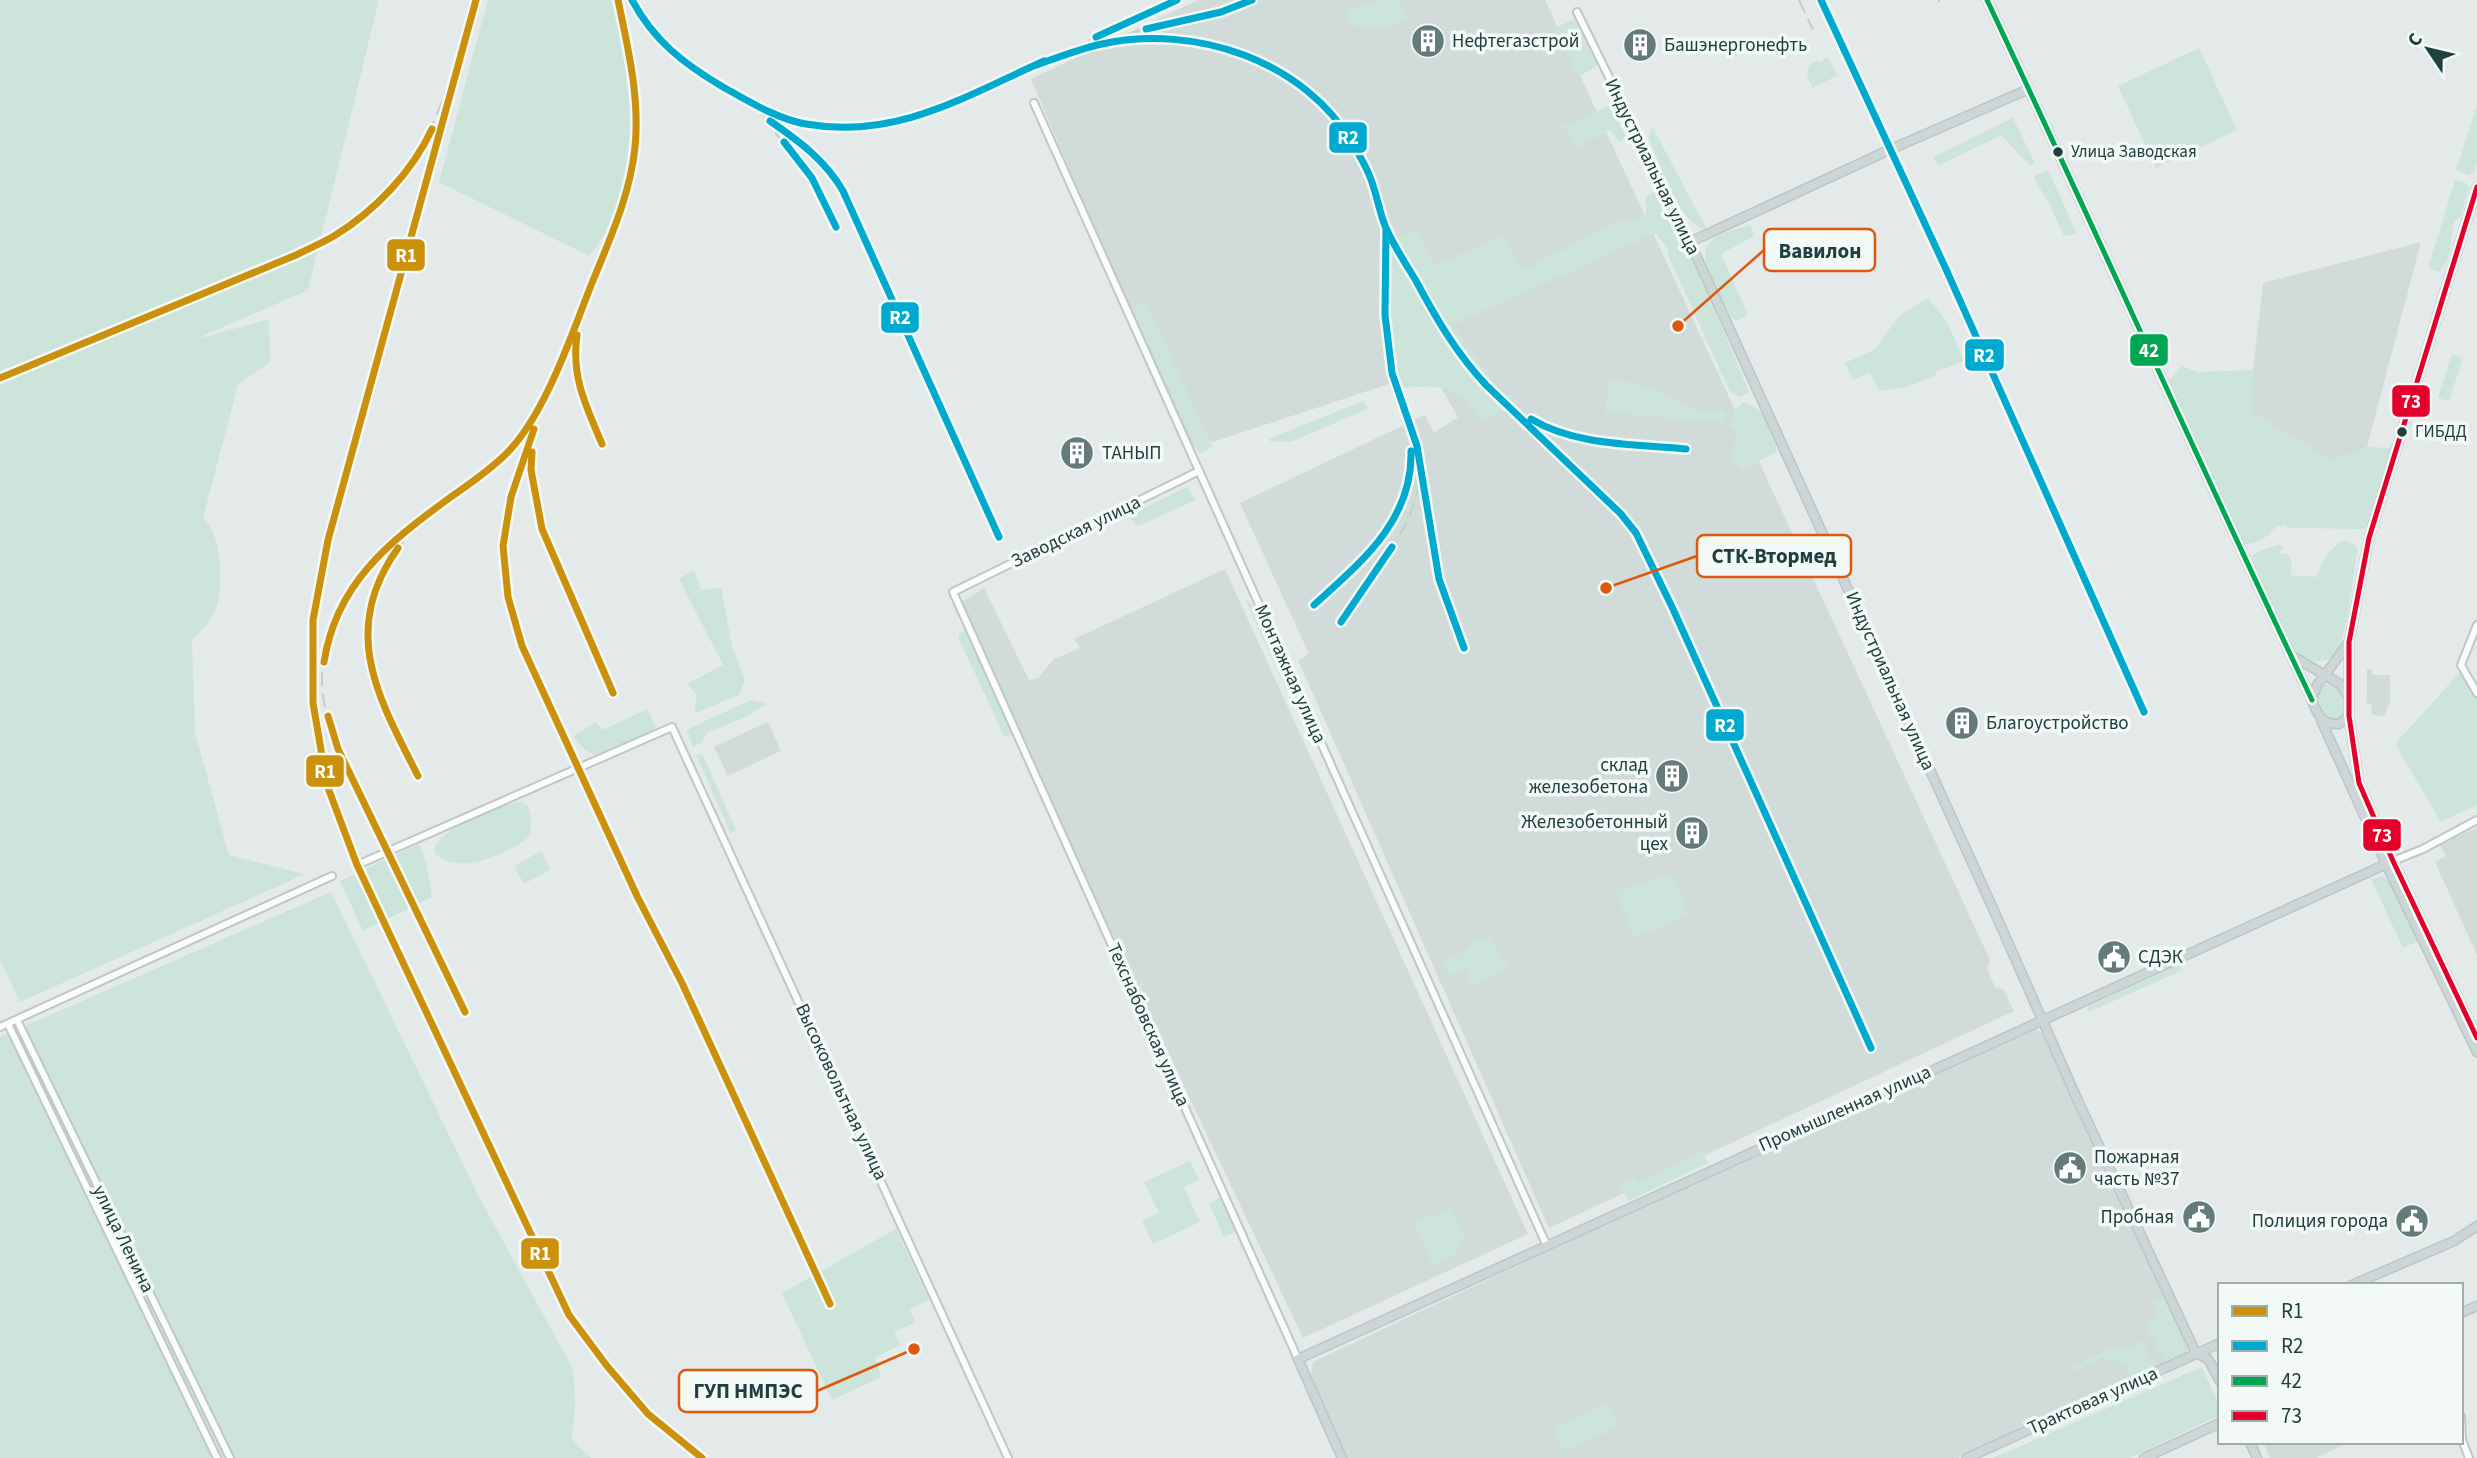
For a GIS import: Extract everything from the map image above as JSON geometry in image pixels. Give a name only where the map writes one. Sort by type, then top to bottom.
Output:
[{"type":"main road","points":[[1987,0],[2477,1052]]},
{"type":"main road","points":[[1690,242],[2029,89]]},
{"type":"main road","points":[[2477,187],[2473,214],[2369,538],[2349,642],[2349,716],[2359,783],[2389,862],[2477,1038]]},
{"type":"main road","name":"Индустриальная улица","points":[[1690,242],[2044,1020],[2078,1101],[2196,1353],[2208,1359],[2218,1377]]},
{"type":"main road","points":[[2312,700],[2317,685],[2349,642]]},
{"type":"main road","points":[[2290,654],[2340,684],[2349,698]]},
{"type":"main road","points":[[2321,720],[2329,724],[2339,724],[2349,716]]},
{"type":"main road","name":"Промышленная улица","points":[[1298,1359],[2389,862]]},
{"type":"main road","points":[[2357,1283],[2454,1241],[2477,1226]]},
{"type":"main road","name":"Трактовая улица","points":[[1967,1458],[2218,1344]]},
{"type":"main road","name":"Техснабовская улица","points":[[1298,1359],[1342,1458]]},
{"type":"main road","points":[[2144,1458],[2218,1424]]},
{"type":"street","name":"Индустриальная улица","points":[[1577,12],[1690,242]]},
{"type":"street","name":"Монтажная улица","points":[[1034,103],[1546,1244]]},
{"type":"street","name":"Заводская улица","points":[[953,592],[1199,471]]},
{"type":"street","name":"Техснабовская улица","points":[[953,592],[1298,1359]]},
{"type":"street","points":[[2477,625],[2461,665],[2477,693]]},
{"type":"street","name":"Высоковольтная улица","points":[[357,865],[672,727],[1008,1458]]},
{"type":"street","points":[[2389,862],[2423,849],[2477,820]]},
{"type":"street","points":[[0,1027],[332,876]]},
{"type":"street","name":"улица Ленина","points":[[17,1020],[230,1458]]},
{"type":"street","name":"улица Ленина","points":[[8,1024],[217,1458]]},
{"type":"shaded area","points":[[1198,0],[1545,0],[1990,960],[1987,969],[1995,987],[2003,989],[2014,1011],[1549,1228],[1298,660],[1309,654],[1240,503],[1425,415],[1434,433],[1458,417],[1431,370],[1189,450],[1031,79]]},
{"type":"shaded area","points":[[2421,242],[2367,447],[2334,461],[2253,414],[2253,370],[2263,283]]},
{"type":"shaded area","points":[[1225,569],[1528,1234],[1303,1338],[957,605],[984,588],[1029,680],[1038,678],[1054,659],[1080,648],[1074,639]]},
{"type":"shaded area","points":[[2367,669],[2371,669],[2373,675],[2390,675],[2390,702],[2384,716],[2372,715],[2371,704],[2367,703]]},
{"type":"shaded area","points":[[768,722],[781,751],[728,776],[714,747]]},
{"type":"shaded area","points":[[2477,828],[2477,955],[2435,862],[2446,856],[2439,844]]},
{"type":"shaded area","points":[[2033,1028],[2044,1034],[2188,1346],[2185,1357],[1958,1458],[1346,1458],[1314,1388],[1311,1373],[1313,1362],[1720,1170]]},
{"type":"shaded area","points":[[2264,1444],[2343,1445],[2316,1458],[2270,1458]]},
{"type":"green space","points":[[0,0],[379,0],[308,290],[194,340],[269,319],[270,362],[238,385],[203,518],[209,525],[218,548],[220,588],[214,614],[192,640],[195,733],[229,855],[305,874],[20,1002],[0,960]]},
{"type":"green space","points":[[488,0],[617,0],[633,107],[624,188],[605,233],[589,256],[439,182]]},
{"type":"green space","points":[[1383,0],[1398,0],[1409,18],[1391,28],[1350,25],[1345,11]]},
{"type":"green space","points":[[1574,19],[1598,65],[1579,77],[1553,29]]},
{"type":"green space","points":[[2199,48],[2237,130],[2156,168],[2118,86]]},
{"type":"green space","points":[[1823,58],[1828,58],[1838,75],[1813,88],[1808,80],[1808,69],[1817,60],[1824,60]]},
{"type":"green space","points":[[2477,105],[2477,162],[2474,172],[2468,175],[2456,170]]},
{"type":"green space","points":[[1609,106],[1626,136],[1620,143],[1610,130],[1577,148],[1563,126]]},
{"type":"green space","points":[[2013,118],[2035,163],[2030,166],[2001,135],[1938,166],[1933,157]]},
{"type":"green space","points":[[1652,126],[1707,230],[1697,226],[1688,217],[1673,194],[1651,144],[1649,136]]},
{"type":"green space","points":[[2048,170],[2077,234],[2064,236],[2033,177]]},
{"type":"green space","points":[[2455,180],[2466,183],[2469,188],[2460,217],[2454,221],[2447,261],[2439,272],[2428,268]]},
{"type":"green space","points":[[1661,190],[1749,392],[1741,397],[1730,392],[1668,255],[1669,251],[1656,233],[1452,325],[1499,390],[1519,402],[1481,422],[1465,399],[1450,390],[1434,387],[1400,388],[1388,370],[1385,338],[1391,238],[1410,265],[1398,237],[1416,230],[1434,266],[1504,235],[1523,270],[1618,222],[1646,218],[1646,196]]},
{"type":"green space","points":[[1750,225],[1754,236],[1721,254],[1748,315],[1736,321],[1731,317],[1712,279],[1706,249],[1718,236]]},
{"type":"green space","points":[[1928,298],[1948,324],[1964,361],[1937,371],[1935,376],[1907,387],[1879,391],[1870,372],[1853,380],[1845,363],[1874,350],[1900,315]]},
{"type":"green space","points":[[1145,301],[1213,447],[1199,454],[1132,308]]},
{"type":"green space","points":[[2452,354],[2463,358],[2449,401],[2438,398]]},
{"type":"green space","points":[[2182,366],[2197,372],[2253,370],[2253,414],[2333,460],[2367,447],[2391,448],[2368,525],[2364,529],[2288,528],[2282,525],[2281,528],[2277,525],[2262,540],[2242,544],[2168,382]]},
{"type":"green space","points":[[1610,379],[1655,388],[1684,406],[1697,410],[1725,412],[1723,423],[1605,412]]},
{"type":"green space","points":[[1363,401],[1367,409],[1291,442],[1271,442],[1269,439]]},
{"type":"green space","points":[[1743,402],[1757,409],[1768,421],[1774,435],[1776,452],[1743,470],[1730,460],[1737,434],[1729,426],[1734,412]]},
{"type":"green space","points":[[1187,487],[1196,500],[1138,526],[1131,519],[1133,514]]},
{"type":"green space","points":[[2344,540],[2358,549],[2340,645],[2337,652],[2327,660],[2309,660],[2293,651],[2252,562],[2252,556],[2281,544],[2284,548],[2280,551],[2281,554],[2287,553],[2292,564],[2291,575],[2317,577],[2327,556]]},
{"type":"green space","points":[[695,571],[701,590],[721,588],[732,646],[745,680],[739,695],[695,713],[696,694],[687,684],[723,665],[679,579]]},
{"type":"green space","points":[[1245,599],[1255,607],[1291,688],[1287,691]]},
{"type":"green space","points":[[965,631],[1013,734],[1004,736],[958,637]]},
{"type":"green space","points":[[2461,671],[2477,697],[2477,805],[2441,822],[2395,744]]},
{"type":"green space","points":[[2328,683],[2337,688],[2345,704],[2344,714],[2334,722],[2325,718],[2318,701],[2318,690]]},
{"type":"green space","points":[[751,700],[767,704],[745,717],[707,733],[701,743],[693,747],[687,731]]},
{"type":"green space","points":[[648,709],[656,730],[596,756],[584,749],[574,737],[596,722],[602,730]]},
{"type":"green space","points":[[702,753],[736,830],[731,833],[696,755]]},
{"type":"green space","points":[[522,801],[529,808],[531,822],[529,837],[519,844],[495,856],[469,863],[444,860],[434,853],[437,844],[456,827],[485,813]]},
{"type":"green space","points":[[419,844],[427,867],[432,897],[363,931],[340,881]]},
{"type":"green space","points":[[541,851],[551,869],[524,884],[514,866]]},
{"type":"green space","points":[[1671,873],[1689,914],[1635,938],[1615,891]]},
{"type":"green space","points":[[2383,876],[2395,888],[2420,940],[2403,948],[2371,879]]},
{"type":"green space","points":[[331,892],[479,1197],[573,1369],[575,1402],[572,1440],[591,1458],[0,1458],[0,1037]]},
{"type":"green space","points":[[1489,934],[1508,968],[1472,985],[1465,969],[1449,976],[1442,961],[1458,955],[1476,940]]},
{"type":"green space","points":[[2180,964],[2183,970],[2089,1012],[2087,1007]]},
{"type":"green space","points":[[1702,1151],[1708,1163],[1628,1201],[1619,1183],[1636,1176],[1639,1182]]},
{"type":"green space","points":[[1190,1161],[1199,1180],[1184,1187],[1200,1222],[1153,1244],[1142,1221],[1159,1213],[1144,1182]]},
{"type":"green space","points":[[1222,1197],[1237,1231],[1224,1237],[1209,1203]]},
{"type":"green space","points":[[1451,1208],[1465,1235],[1453,1255],[1432,1264],[1414,1221]]},
{"type":"green space","points":[[896,1229],[929,1300],[910,1309],[915,1322],[894,1332],[901,1345],[875,1357],[881,1377],[832,1400],[782,1293]]},
{"type":"green space","points":[[2164,1298],[2186,1347],[2185,1354],[2165,1362],[2145,1323],[2159,1316],[2153,1303]]},
{"type":"green space","points":[[2142,1341],[2155,1367],[2154,1375],[2136,1383],[2126,1371],[2130,1364],[2121,1367],[2117,1360],[2101,1358],[2073,1371],[2070,1367],[2121,1344],[2124,1350]]},
{"type":"green space","points":[[2202,1367],[2218,1403],[2218,1416],[2130,1458],[1993,1458]]},
{"type":"green space","points":[[1609,1403],[1619,1427],[1564,1451],[1554,1427]]},
{"type":"railway","points":[[0,378],[296,255],[334,236],[366,213],[392,188],[429,133],[442,103],[472,0]]},
{"type":"railway","points":[[465,1012],[339,752],[323,696],[323,665],[328,636],[339,610],[355,585],[373,563],[417,523],[502,459],[536,413],[558,370],[620,213],[633,161],[633,89],[618,0]]},
{"type":"railway","points":[[632,0],[660,39],[696,69],[764,109],[806,124],[839,127],[899,121],[955,102],[1039,63]]},
{"type":"railway","points":[[1090,40],[1177,0]]},
{"type":"railway","points":[[1134,32],[1184,22],[1252,0]]},
{"type":"railway","points":[[1799,0],[1813,30]]},
{"type":"railway","points":[[1821,0],[1945,267],[2144,712]]},
{"type":"railway","points":[[1031,67],[1102,44],[1137,39],[1174,39],[1244,55],[1277,70],[1306,90],[1332,115],[1353,144],[1366,169],[1392,241],[1456,348],[1486,385],[1621,514],[1636,533],[1673,609],[1871,1048]]},
{"type":"railway","points":[[760,113],[816,157],[843,191],[999,537]]},
{"type":"railway","points":[[775,133],[810,177],[836,227]]},
{"type":"railway","points":[[1386,230],[1385,315],[1392,373],[1417,446],[1439,579],[1464,648]]},
{"type":"railway","points":[[577,337],[578,379],[602,444]]},
{"type":"railway","points":[[1526,416],[1544,426],[1583,438],[1686,449]]},
{"type":"railway","points":[[536,423],[511,497],[503,546],[508,597],[522,646],[830,1304]]},
{"type":"railway","points":[[1314,605],[1366,555],[1394,518],[1409,474],[1411,448]]},
{"type":"railway","points":[[532,450],[531,470],[542,529],[613,693]]},
{"type":"railway","points":[[1341,622],[1399,536],[1415,499],[1419,481]]},
{"type":"railway","points":[[404,541],[384,572],[372,602],[368,631],[370,659],[377,688],[418,776]]},
{"type":"transit line","name":"R1","points":[[476,0],[328,540],[313,620],[313,703],[327,785],[357,865],[569,1315],[607,1366],[648,1414],[702,1458]]},
{"type":"transit line","name":"R1","points":[[324,662],[330,634],[340,610],[368,568],[405,532],[486,472],[507,453],[533,418],[555,375],[617,219],[632,166],[636,110],[618,0]]},
{"type":"transit line","name":"R2","points":[[632,0],[660,39],[695,69],[763,109],[806,124],[870,126],[900,120],[958,101],[1044,61]]},
{"type":"transit line","name":"R2","points":[[1096,37],[1177,0]]},
{"type":"transit line","name":"R2","points":[[1146,29],[1221,12],[1252,0]]},
{"type":"transit line","name":"R2","points":[[1821,0],[1945,267],[2144,712]]},
{"type":"transit line","name":"42","points":[[1987,0],[2312,700]]},
{"type":"transit line","name":"R2","points":[[1031,67],[1102,44],[1137,39],[1174,39],[1244,55],[1277,70],[1306,90],[1332,115],[1353,144],[1366,169],[1392,241],[1456,348],[1486,385],[1621,514],[1636,533],[1673,609],[1871,1048]]},
{"type":"transit line","name":"R2","points":[[770,121],[820,161],[843,191],[999,537]]},
{"type":"transit line","name":"R1","points":[[0,378],[296,255],[334,236],[364,215],[391,189],[414,160],[432,129]]},
{"type":"transit line","name":"R2","points":[[784,142],[812,178],[836,227]]},
{"type":"transit line","name":"73","points":[[2477,187],[2369,538],[2349,642],[2349,716],[2359,783],[2477,1038]]},
{"type":"transit line","name":"R2","points":[[1386,229],[1385,315],[1392,373],[1417,446],[1439,579],[1464,648]]},
{"type":"transit line","name":"R1","points":[[577,335],[578,378],[585,404],[602,444]]},
{"type":"transit line","name":"R2","points":[[1531,419],[1548,428],[1586,439],[1686,449]]},
{"type":"transit line","name":"R1","points":[[534,429],[511,497],[503,546],[508,597],[522,646],[830,1304]]},
{"type":"transit line","name":"R2","points":[[1314,605],[1365,556],[1393,519],[1403,499],[1409,476],[1411,451]]},
{"type":"transit line","name":"R1","points":[[532,452],[531,470],[542,529],[613,693]]},
{"type":"transit line","name":"R2","points":[[1341,622],[1392,547]]},
{"type":"transit line","name":"R1","points":[[398,548],[380,578],[371,608],[368,636],[371,664],[379,691],[418,776]]},
{"type":"transit line","name":"R1","points":[[328,716],[338,749],[465,1012]]},
{"type":"place","name":"Нефтегазстрой","points":[[1428,41]]},
{"type":"place","name":"Башэнергонефть","points":[[1640,45]]},
{"type":"place","name":"Улица Заводская","points":[[2058,152]]},
{"type":"place","name":"Вавилон","points":[[1678,326]]},
{"type":"place","name":"ГИБДД","points":[[2402,432]]},
{"type":"place","name":"ТАНЫП","points":[[1077,453]]},
{"type":"place","name":"СТК-Втормед","points":[[1606,588]]},
{"type":"place","name":"Благоустройство","points":[[1962,723]]},
{"type":"place","name":"склад железобетона","points":[[1672,776]]},
{"type":"place","name":"Железобетонный цех","points":[[1692,833]]},
{"type":"place","name":"СДЭК","points":[[2114,957]]},
{"type":"place","name":"Пожарная часть №37","points":[[2070,1168]]},
{"type":"place","name":"Пробная","points":[[2199,1217]]},
{"type":"place","name":"Полиция города","points":[[2412,1221]]},
{"type":"place","name":"ГУП НМПЭС","points":[[914,1349]]}]
